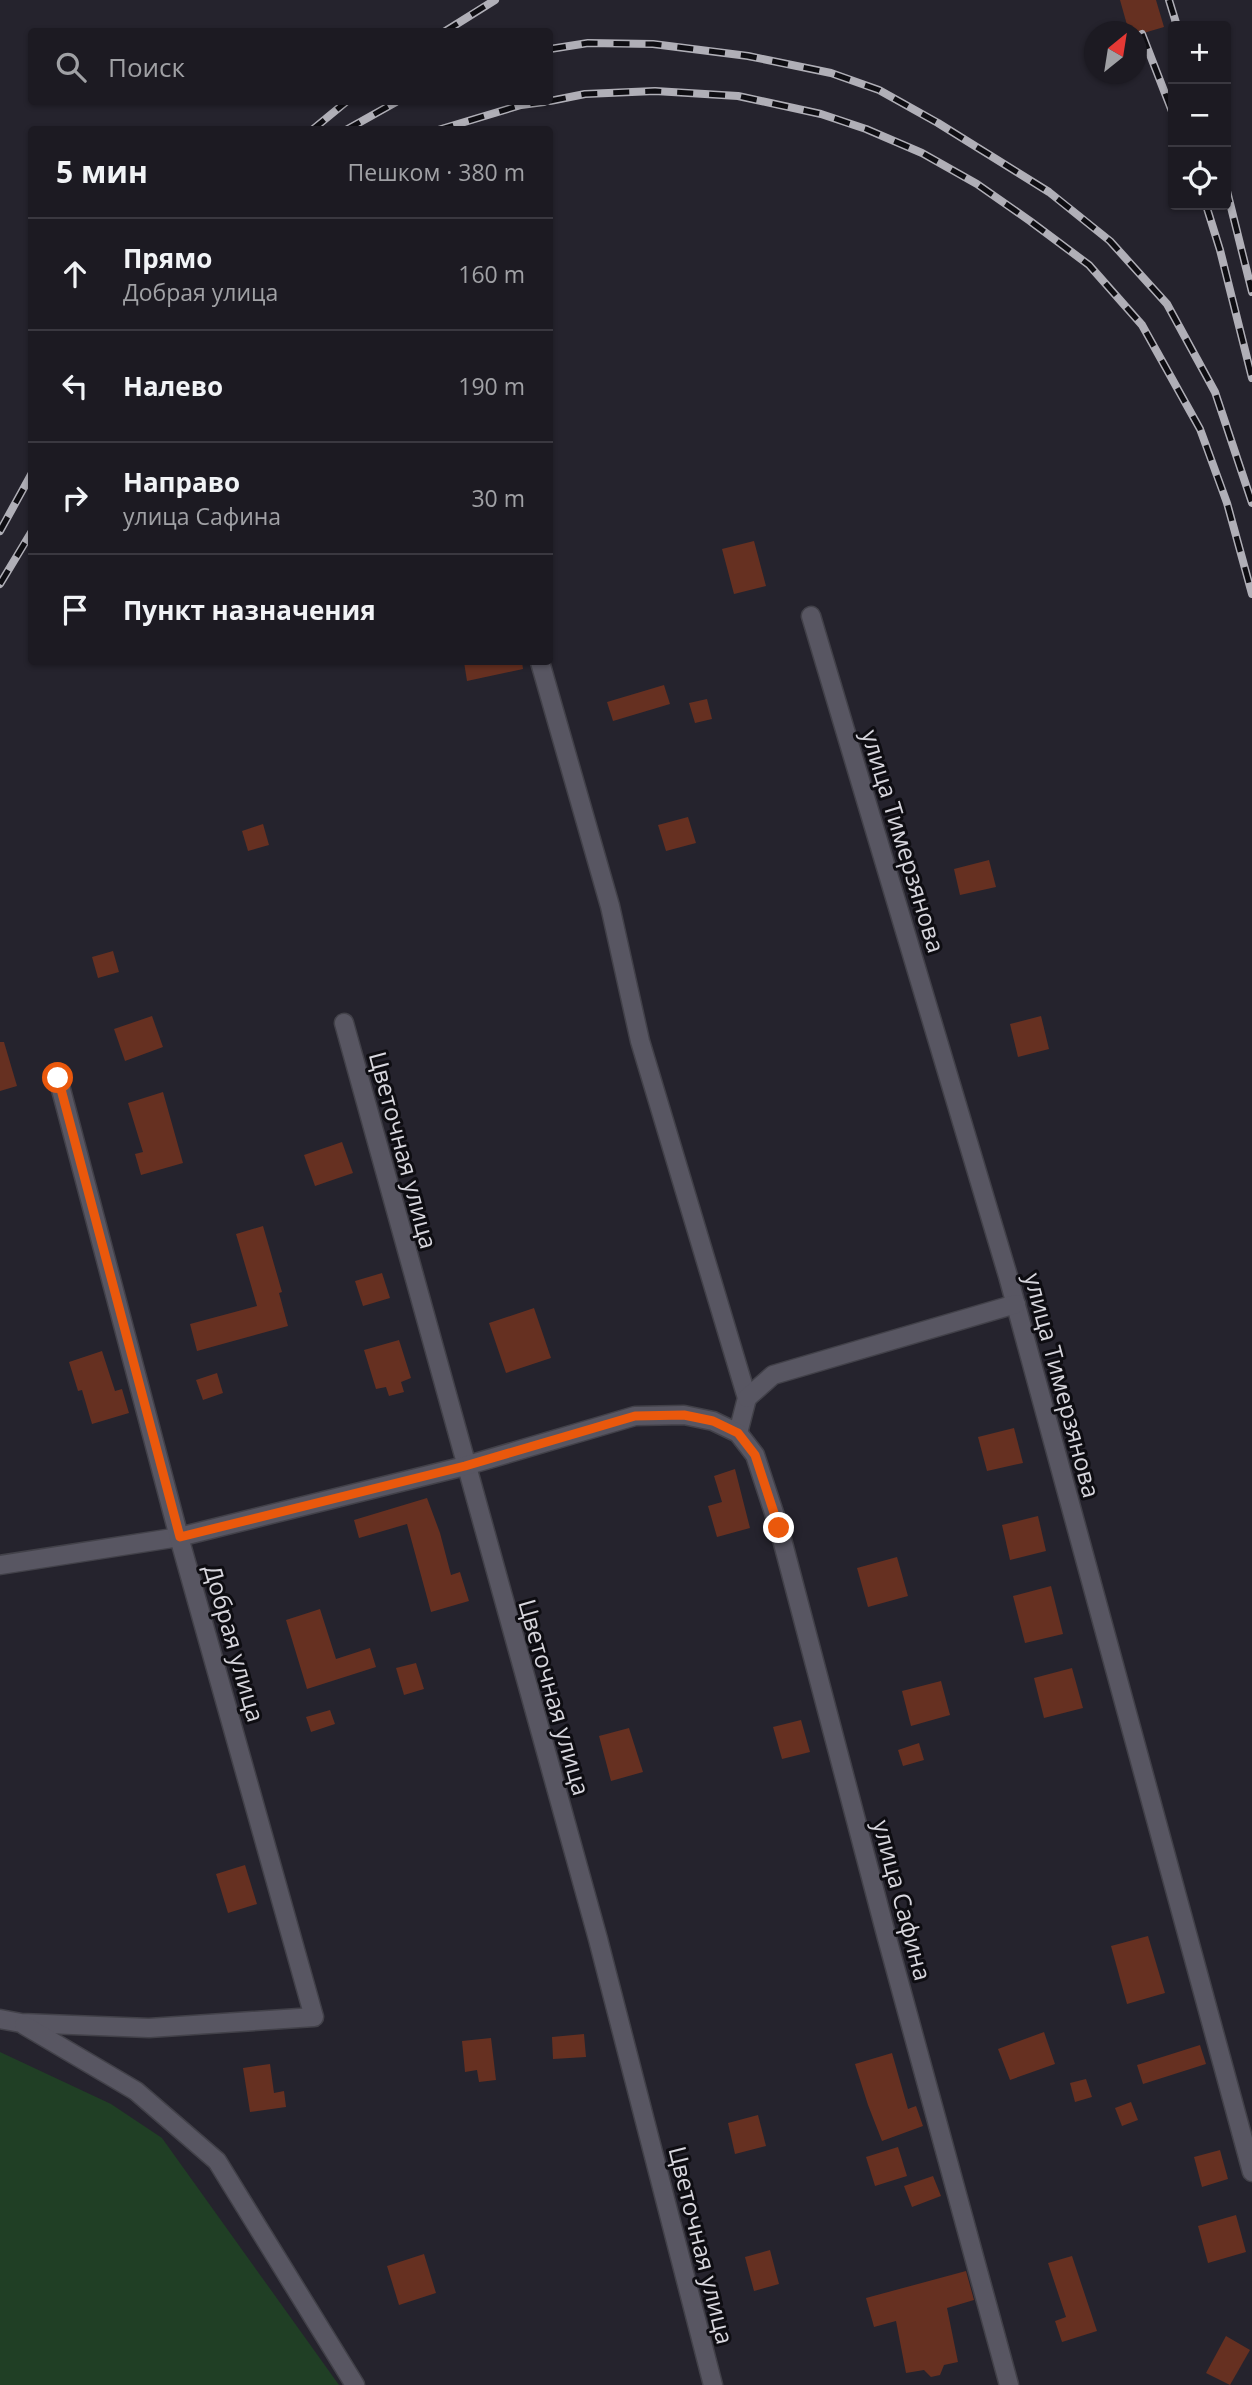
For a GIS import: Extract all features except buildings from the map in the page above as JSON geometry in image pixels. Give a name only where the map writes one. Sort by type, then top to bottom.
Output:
[{"type":"street","name":"улица Тимерзянова","points":[[811,616],[1016,1304],[1252,2172]]},
{"type":"street","points":[[0,1565],[180,1537],[465,1466],[635,1416],[684,1415],[713,1421],[738,1433],[747,1398],[640,1041],[610,906],[541,665]]},
{"type":"street","name":"Цветочная улица","points":[[344,1023],[598,1939],[713,2385]]},
{"type":"street","name":"Добрая улица","points":[[21,2023],[149,2028],[314,2017],[180,1537],[58,1078]]},
{"type":"street","points":[[747,1398],[773,1375],[1016,1304]]},
{"type":"street","name":"улица Сафина","points":[[738,1433],[755,1455],[779,1528],[1009,2385]]},
{"type":"street","points":[[0,2019],[21,2023],[136,2091],[217,2161],[355,2385]]},
{"type":"green space","points":[[0,2052],[111,2104],[162,2138],[339,2385],[0,2385]]},
{"type":"railway","points":[[450,28],[495,0]]},
{"type":"railway","points":[[1169,0],[1175,21]]},
{"type":"railway","points":[[553,49],[588,43],[653,44],[748,56],[831,73],[879,90],[1049,192],[1110,241],[1167,304],[1215,392],[1252,503]]},
{"type":"railway","points":[[1147,47],[1168,101]]},
{"type":"railway","points":[[553,100],[585,94],[655,91],[738,96],[821,114],[866,129],[922,153],[977,184],[1030,221],[1089,265],[1142,325],[1200,429],[1227,503],[1252,594]]},
{"type":"railway","points":[[317,126],[342,105]]},
{"type":"railway","points":[[353,126],[391,105]]},
{"type":"railway","points":[[451,126],[521,105]]},
{"type":"railway","points":[[1231,207],[1252,292]]},
{"type":"railway","points":[[1208,210],[1252,378]]},
{"type":"railway","points":[[0,531],[28,480]]},
{"type":"railway","points":[[0,584],[28,538]]},
{"type":"route","points":[[58,1078],[180,1537],[465,1466],[635,1416],[684,1415],[713,1421],[738,1433],[755,1455],[779,1528]]}]
